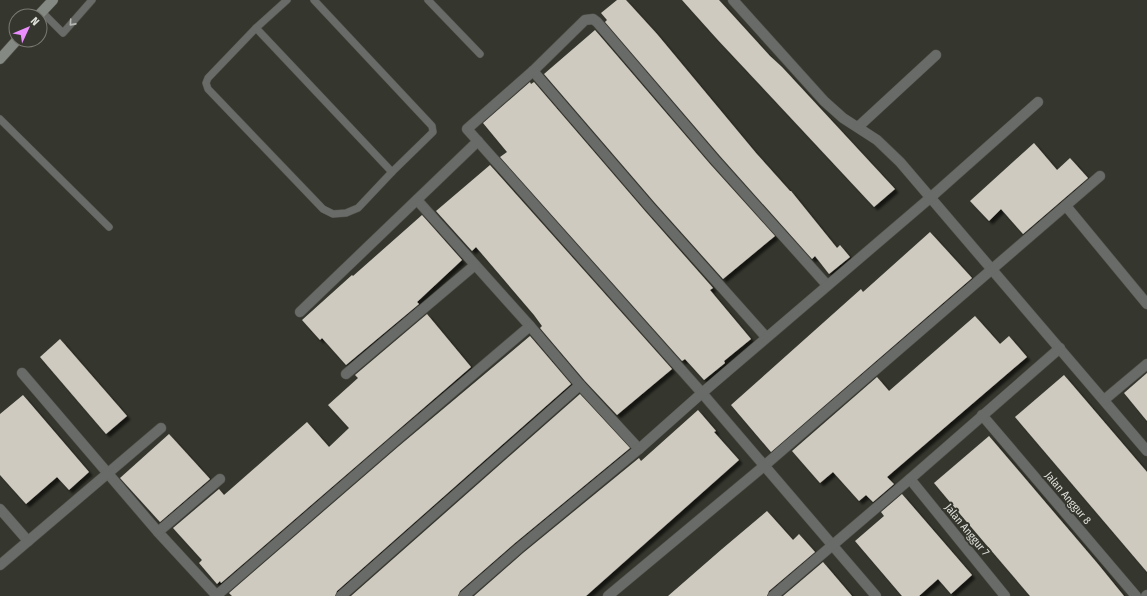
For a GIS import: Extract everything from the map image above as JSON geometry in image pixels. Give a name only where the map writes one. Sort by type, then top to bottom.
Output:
[{"type":"main road","points":[[46,8],[53,0]]},
{"type":"main road","points":[[0,59],[10,48]]},
{"type":"street","points":[[733,0],[824,101],[843,118],[877,140],[887,149],[1060,348],[1147,451]]},
{"type":"street","points":[[827,285],[715,160],[593,19],[585,20],[533,71],[467,130],[702,393],[876,596]]},
{"type":"street","points":[[858,127],[936,55]]},
{"type":"street","points":[[533,71],[766,337]]},
{"type":"street","points":[[464,596],[519,548],[639,449],[766,337],[930,198],[1038,102]]},
{"type":"street","points":[[300,312],[478,141]]},
{"type":"street","points":[[608,596],[764,466],[1100,176]]},
{"type":"street","points":[[417,200],[530,326],[580,385],[639,449]]},
{"type":"street","points":[[1066,206],[1147,304]]},
{"type":"street","points":[[346,374],[475,265]]},
{"type":"street","points":[[22,373],[158,532],[216,596],[530,326]]},
{"type":"street","points":[[773,596],[1060,348]]},
{"type":"street","points":[[1104,400],[1147,364]]},
{"type":"street","points":[[341,596],[580,385]]},
{"type":"street","name":"Jalan Anggur 8","points":[[982,415],[1136,596]]},
{"type":"street","points":[[0,565],[161,428]]},
{"type":"street","points":[[158,532],[220,479]]},
{"type":"street","name":"Jalan Anggur 7","points":[[910,479],[1005,596]]},
{"type":"street","points":[[0,509],[28,541]]},
{"type":"lane","points":[[48,21],[63,33],[92,0]]},
{"type":"lane","points":[[287,0],[256,28],[208,78],[206,83],[208,89],[323,209],[333,214],[346,214],[358,208],[433,132],[432,126],[314,0]]},
{"type":"lane","points":[[428,0],[480,54]]},
{"type":"lane","points":[[256,28],[392,172]]},
{"type":"lane","points":[[0,119],[109,227]]},
{"type":"building","points":[[617,0],[626,0],[657,34],[756,153],[791,191],[837,248],[840,245],[850,257],[829,274],[815,256],[812,259],[720,156],[605,22],[607,20],[601,13]]},
{"type":"building","points":[[682,0],[719,0],[895,189],[874,207]]},
{"type":"building","points":[[595,30],[710,164],[775,236],[723,279],[655,203],[544,74]]},
{"type":"building","points":[[530,82],[531,84],[534,82],[713,288],[710,290],[751,339],[704,380],[685,359],[682,361],[500,157],[507,152],[483,123]]},
{"type":"building","points":[[1034,143],[1057,170],[1070,158],[1088,178],[1023,234],[1001,209],[989,221],[970,201]]},
{"type":"building","points":[[490,165],[672,369],[617,415],[585,381],[540,328],[542,326],[534,315],[476,247],[472,251],[436,211]]},
{"type":"building","points":[[422,215],[462,260],[417,302],[419,304],[346,365],[322,338],[320,340],[302,320]]},
{"type":"building","points":[[930,232],[972,278],[771,452],[731,405],[861,289],[863,292]]},
{"type":"building","points":[[427,314],[471,367],[221,583],[220,581],[217,584],[199,563],[202,560],[173,528],[219,489],[224,495],[307,422],[329,447],[349,428],[328,405],[358,378],[355,375]]},
{"type":"building","points":[[975,316],[1000,344],[1009,336],[1027,357],[887,477],[894,484],[873,502],[866,495],[859,501],[833,472],[820,483],[792,451],[877,377],[889,391]]},
{"type":"building","points":[[530,336],[571,384],[337,591],[335,596],[232,596],[229,593],[399,446]]},
{"type":"building","points":[[60,339],[127,416],[106,434],[40,357]]},
{"type":"building","points":[[1147,373],[1147,421],[1124,393]]},
{"type":"building","points":[[1064,375],[1147,472],[1147,572],[1015,417]]},
{"type":"building","points":[[580,394],[630,448],[515,543],[460,591],[458,596],[351,596]]},
{"type":"building","points":[[23,395],[89,472],[69,490],[57,477],[26,504],[0,475],[0,414]]},
{"type":"building","points":[[698,410],[716,431],[714,432],[739,460],[586,596],[474,596],[523,553],[639,458],[641,461]]},
{"type":"building","points":[[169,434],[210,479],[160,522],[120,478]]},
{"type":"building","points":[[989,436],[1124,596],[1030,596],[960,514],[934,483]]},
{"type":"building","points":[[902,494],[972,575],[951,594],[938,579],[919,596],[902,596],[855,541],[884,516],[881,512]]},
{"type":"building","points":[[767,511],[793,540],[799,534],[815,552],[769,591],[767,596],[668,596],[722,549]]},
{"type":"building","points":[[823,562],[852,596],[783,596]]}]
